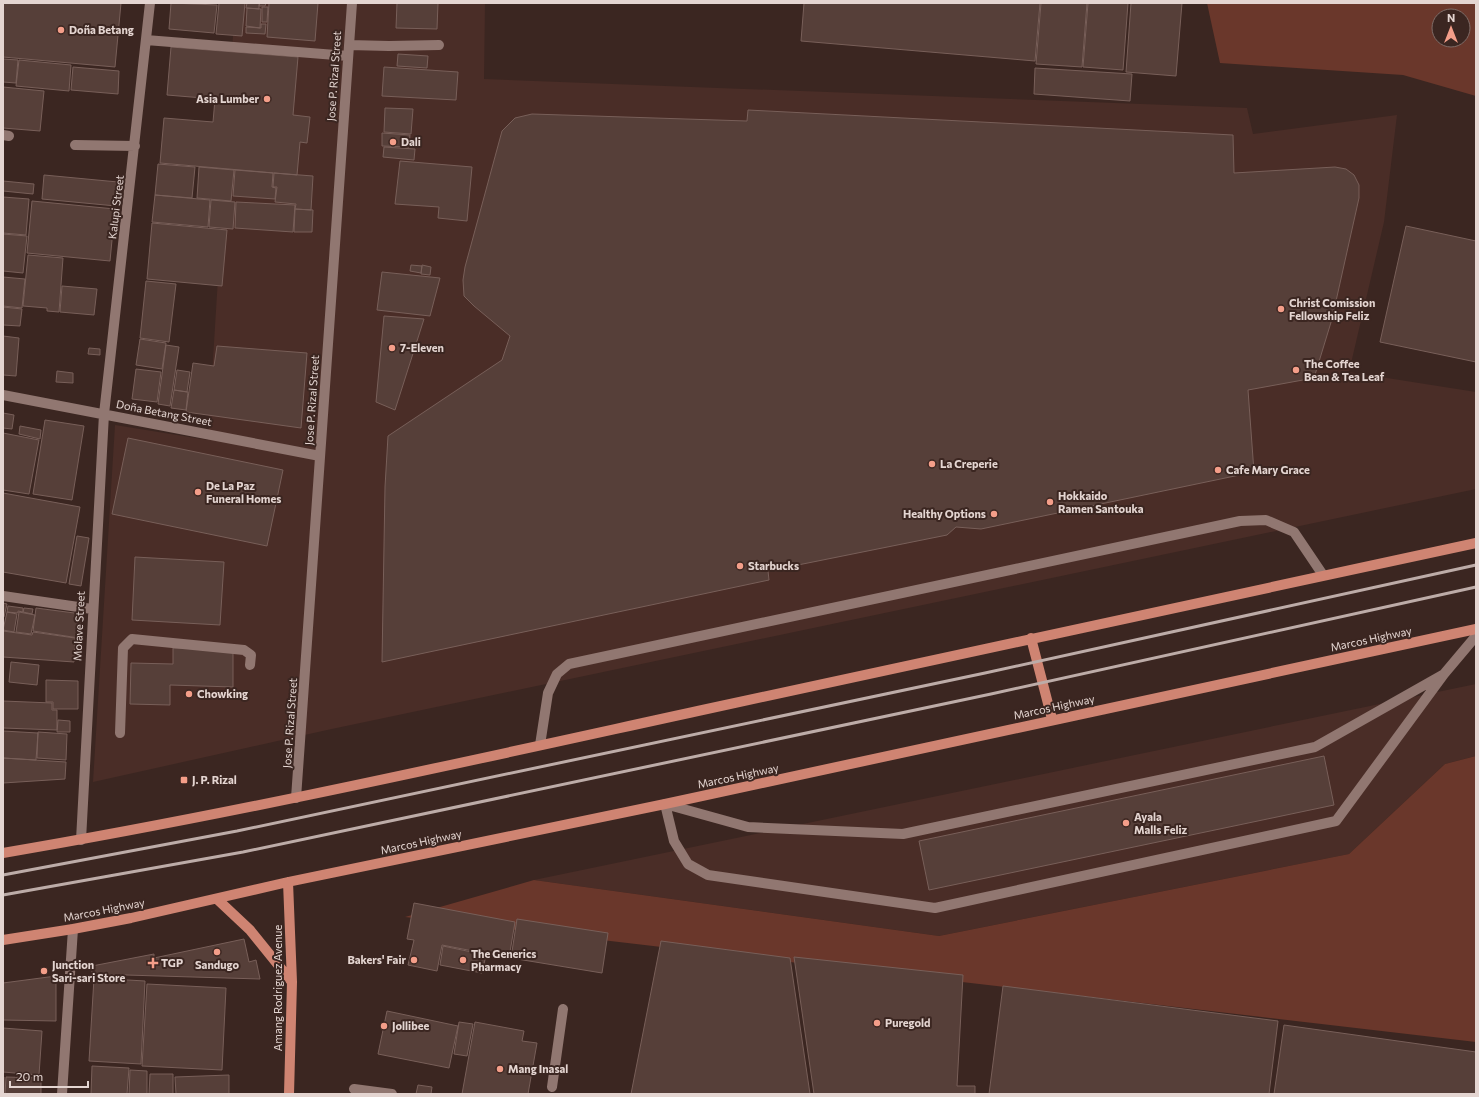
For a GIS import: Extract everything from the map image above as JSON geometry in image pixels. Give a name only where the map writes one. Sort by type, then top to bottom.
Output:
[{"type":"main road","points":[[3,853],[80,840],[296,798],[1476,543]]},
{"type":"main road","name":"Marcos Highway","points":[[3,940],[73,929],[216,899],[288,882],[665,804],[1476,628]]},
{"type":"main road","points":[[1031,638],[1052,719]]},
{"type":"main road","name":"Amang Rodriguez Avenue","points":[[288,882],[292,982],[289,1094]]},
{"type":"main road","points":[[216,899],[250,930],[292,982]]},
{"type":"street","name":"Kalupi Street","points":[[104,414],[150,3]]},
{"type":"street","name":"Jose P. Rizal Street","points":[[296,798],[352,3]]},
{"type":"street","points":[[146,40],[348,51],[439,45]]},
{"type":"street","points":[[75,145],[135,146]]},
{"type":"street","name":"Doña Betang Street","points":[[3,395],[320,456]]},
{"type":"street","name":"Molave Street","points":[[80,840],[104,414]]},
{"type":"street","points":[[540,745],[548,693],[557,674],[569,664],[1240,521],[1266,520],[1294,532],[1323,575]]},
{"type":"street","points":[[3,596],[92,609]]},
{"type":"street","points":[[1444,674],[1315,747],[903,834],[748,827],[665,804],[674,841],[688,864],[708,876],[935,908],[1336,821],[1444,674],[1476,636]]},
{"type":"street","points":[[120,733],[124,648],[132,639],[244,650],[251,655],[250,665]]},
{"type":"street","points":[[62,1094],[73,929]]},
{"type":"street","points":[[552,1087],[563,1009]]},
{"type":"street","points":[[354,1089],[392,1094]]},
{"type":"shaded area","points":[[235,3],[485,3],[484,79],[1247,108],[1253,134],[1397,115],[1384,222],[1349,372],[1476,392],[1476,489],[327,730],[93,782],[115,425],[208,440]]},
{"type":"shaded area","points":[[1207,3],[1476,3],[1476,96],[1403,75],[1220,63]]},
{"type":"shaded area","points":[[1476,684],[1476,756],[1445,764],[1349,854],[939,936],[534,880]]},
{"type":"shaded area","points":[[1476,756],[1476,1042],[405,917],[534,880],[939,936],[1349,854],[1445,764]]},
{"type":"building","name":"Doña Betang","points":[[3,3],[121,3],[115,67],[3,57]]},
{"type":"building","points":[[171,3],[217,5],[214,33],[169,29]]},
{"type":"building","points":[[219,3],[245,3],[242,36],[216,34]]},
{"type":"building","points":[[247,3],[259,3],[259,9],[246,8]]},
{"type":"building","points":[[260,3],[266,3],[265,6],[259,6]]},
{"type":"building","points":[[269,3],[318,3],[315,41],[267,37]]},
{"type":"building","points":[[397,3],[438,3],[437,29],[396,28]]},
{"type":"building","points":[[804,3],[1040,3],[1035,61],[801,41]]},
{"type":"building","points":[[1041,3],[1087,3],[1082,67],[1036,64]]},
{"type":"building","points":[[1088,3],[1128,3],[1123,70],[1083,67]]},
{"type":"building","points":[[1131,3],[1182,3],[1176,76],[1126,72]]},
{"type":"building","points":[[262,7],[268,7],[267,22],[262,22]]},
{"type":"building","points":[[247,8],[261,9],[260,28],[246,26]]},
{"type":"building","points":[[261,24],[266,24],[265,34],[246,33],[246,27],[261,28]]},
{"type":"building","points":[[171,47],[298,57],[293,115],[310,117],[307,143],[300,142],[297,175],[160,163],[164,118],[213,122],[215,99],[167,95]]},
{"type":"building","points":[[398,54],[428,56],[427,68],[397,66]]},
{"type":"building","points":[[3,59],[18,60],[16,83],[3,82]]},
{"type":"building","points":[[19,60],[71,65],[69,91],[16,86]]},
{"type":"building","points":[[73,67],[119,71],[118,94],[71,90]]},
{"type":"building","points":[[384,67],[458,72],[456,100],[382,96]]},
{"type":"building","points":[[1035,68],[1132,74],[1130,101],[1034,94]]},
{"type":"building","points":[[3,87],[44,91],[40,131],[3,128]]},
{"type":"building","points":[[385,108],[413,109],[411,134],[384,132]]},
{"type":"building","points":[[748,110],[1233,135],[1234,173],[1335,167],[1346,169],[1354,175],[1359,185],[1359,198],[1332,319],[1314,378],[1248,390],[1254,472],[981,529],[956,527],[947,535],[768,571],[769,580],[382,662],[385,487],[388,436],[502,360],[510,336],[464,296],[463,280],[465,267],[502,131],[515,118],[532,114],[747,121]]},
{"type":"building","points":[[382,133],[410,135],[409,147],[382,146]]},
{"type":"building","points":[[384,147],[415,149],[414,160],[383,157]]},
{"type":"building","points":[[400,161],[472,167],[467,221],[438,218],[439,207],[395,204]]},
{"type":"building","points":[[158,164],[195,167],[192,198],[155,195]]},
{"type":"building","points":[[199,167],[234,170],[231,201],[197,198]]},
{"type":"building","points":[[235,170],[273,173],[272,187],[276,188],[275,199],[233,196]]},
{"type":"building","points":[[274,173],[313,176],[311,210],[295,209],[296,204],[275,202],[277,187],[273,187]]},
{"type":"building","points":[[44,175],[118,182],[116,206],[42,199]]},
{"type":"building","points":[[3,181],[34,184],[33,194],[3,191]]},
{"type":"building","points":[[155,195],[210,200],[208,227],[152,222]]},
{"type":"building","points":[[3,197],[29,199],[26,235],[3,233]]},
{"type":"building","points":[[211,200],[235,202],[233,229],[209,227]]},
{"type":"building","points":[[32,201],[115,209],[110,261],[27,253]]},
{"type":"building","points":[[236,202],[295,205],[293,232],[235,228]]},
{"type":"building","points":[[295,209],[313,210],[312,232],[294,232]]},
{"type":"building","points":[[152,223],[227,230],[222,286],[147,279]]},
{"type":"building","points":[[1406,226],[1476,241],[1476,362],[1380,342]]},
{"type":"building","points":[[3,234],[27,236],[23,273],[3,271]]},
{"type":"building","points":[[28,255],[63,258],[59,312],[47,311],[47,308],[23,306]]},
{"type":"building","points":[[411,265],[422,266],[421,273],[410,271]]},
{"type":"building","points":[[422,265],[431,267],[430,275],[421,274]]},
{"type":"building","points":[[382,272],[440,278],[430,316],[377,310]]},
{"type":"building","points":[[3,277],[25,279],[22,308],[3,306]]},
{"type":"building","points":[[146,281],[176,284],[169,342],[140,338]]},
{"type":"building","points":[[62,286],[97,289],[94,315],[60,312]]},
{"type":"building","points":[[3,307],[22,309],[20,326],[3,325]]},
{"type":"building","points":[[384,316],[424,319],[395,410],[376,402]]},
{"type":"building","points":[[3,336],[19,338],[16,376],[3,375]]},
{"type":"building","points":[[140,339],[166,343],[162,369],[136,365]]},
{"type":"building","points":[[166,345],[179,347],[170,406],[158,404]]},
{"type":"building","points":[[217,346],[307,353],[301,428],[186,412],[193,363],[214,366]]},
{"type":"building","points":[[89,348],[100,349],[100,355],[88,354]]},
{"type":"building","points":[[136,369],[161,372],[157,402],[132,399]]},
{"type":"building","points":[[177,370],[190,372],[187,392],[174,390]]},
{"type":"building","points":[[57,371],[73,373],[73,383],[56,382]]},
{"type":"building","points":[[174,390],[188,392],[186,410],[171,408]]},
{"type":"building","points":[[3,413],[14,415],[12,429],[3,428]]},
{"type":"building","points":[[45,420],[84,426],[72,500],[33,494]]},
{"type":"building","points":[[20,426],[41,430],[40,439],[19,434]]},
{"type":"building","points":[[3,433],[39,440],[29,494],[3,490]]},
{"type":"building","name":"De La Paz Funeral Homes","points":[[128,438],[283,470],[267,546],[112,514]]},
{"type":"building","points":[[3,493],[80,507],[66,583],[3,572]]},
{"type":"building","points":[[77,536],[89,538],[81,586],[69,584]]},
{"type":"building","points":[[135,557],[224,562],[220,625],[132,620]]},
{"type":"building","points":[[3,603],[7,604],[4,617],[3,617]]},
{"type":"building","points":[[8,606],[23,608],[23,612],[7,612]]},
{"type":"building","points":[[24,608],[33,609],[32,614],[23,612]]},
{"type":"building","points":[[36,608],[82,614],[79,638],[33,631]]},
{"type":"building","points":[[7,612],[17,614],[14,632],[3,630]]},
{"type":"building","points":[[19,612],[35,615],[31,634],[16,632]]},
{"type":"building","points":[[3,631],[32,635],[33,632],[75,638],[74,662],[3,657]]},
{"type":"building","points":[[173,648],[233,649],[233,687],[170,685],[170,705],[130,704],[131,663],[173,664]]},
{"type":"building","points":[[11,662],[39,665],[37,685],[9,682]]},
{"type":"building","points":[[46,680],[78,681],[78,709],[53,709],[53,702],[46,702]]},
{"type":"building","points":[[3,701],[52,703],[52,710],[57,710],[57,730],[3,728]]},
{"type":"building","points":[[58,720],[70,721],[70,732],[57,732]]},
{"type":"building","points":[[3,731],[38,733],[36,760],[3,758]]},
{"type":"building","points":[[38,732],[67,734],[66,760],[37,758]]},
{"type":"building","name":"Ayala Malls Feliz","points":[[1324,756],[1334,805],[929,890],[919,841]]},
{"type":"building","points":[[3,758],[66,762],[65,779],[3,783]]},
{"type":"building","points":[[414,903],[515,922],[509,958],[442,945],[437,971],[408,965],[414,940],[407,939]]},
{"type":"building","points":[[517,919],[608,933],[602,973],[511,958]]},
{"type":"building","points":[[244,939],[249,962],[256,960],[260,979],[92,974],[92,966],[154,954],[154,958]]},
{"type":"building","points":[[661,941],[790,958],[810,1094],[631,1094]]},
{"type":"building","name":"The Generics Pharmacy","points":[[443,946],[486,955],[482,973],[440,965]]},
{"type":"building","points":[[794,957],[963,975],[957,1086],[975,1086],[975,1094],[814,1094]]},
{"type":"building","points":[[56,976],[56,1021],[3,1020],[3,983]]},
{"type":"building","points":[[94,978],[145,981],[141,1064],[89,1061]]},
{"type":"building","points":[[147,984],[226,988],[222,1070],[142,1066]]},
{"type":"building","points":[[1003,986],[1278,1021],[1269,1094],[989,1094]]},
{"type":"building","points":[[387,1011],[458,1026],[449,1068],[378,1054]]},
{"type":"building","points":[[459,1022],[473,1024],[467,1056],[454,1054]]},
{"type":"building","name":"Mang Inasal","points":[[475,1022],[524,1031],[522,1041],[537,1043],[528,1094],[462,1094]]},
{"type":"building","points":[[1284,1025],[1476,1052],[1476,1094],[1274,1094]]},
{"type":"building","points":[[3,1028],[42,1031],[39,1075],[3,1072]]},
{"type":"building","points":[[92,1066],[129,1068],[127,1094],[91,1094]]},
{"type":"building","points":[[130,1070],[147,1071],[147,1094],[129,1094]]},
{"type":"building","points":[[150,1074],[173,1074],[173,1094],[149,1094]]},
{"type":"building","points":[[229,1075],[229,1094],[176,1094],[175,1077]]},
{"type":"building","points":[[4,1077],[4,1094],[3,1094]]},
{"type":"building","points":[[6,1077],[41,1078],[41,1094],[5,1094]]},
{"type":"building","points":[[418,1085],[432,1087],[431,1094],[416,1094]]},
{"type":"railway","points":[[3,875],[237,831],[985,673],[1476,565]]},
{"type":"railway","points":[[3,895],[243,852],[991,694],[1476,587]]},
{"type":"place","name":"Doña Betang","points":[[61,30]]},
{"type":"place","name":"Asia Lumber","points":[[267,99]]},
{"type":"place","name":"Dali","points":[[393,142]]},
{"type":"place","name":"Christ Comission Fellowship Feliz","points":[[1281,309]]},
{"type":"place","name":"7-Eleven","points":[[392,348]]},
{"type":"place","name":"The Coffee Bean & Tea Leaf","points":[[1296,370]]},
{"type":"place","name":"La Creperie","points":[[932,464]]},
{"type":"place","name":"Cafe Mary Grace","points":[[1218,470]]},
{"type":"place","name":"De La Paz Funeral Homes","points":[[198,492]]},
{"type":"place","name":"Hokkaido Ramen Santouka","points":[[1050,502]]},
{"type":"place","name":"Healthy Options","points":[[994,514]]},
{"type":"place","name":"Starbucks","points":[[740,566]]},
{"type":"place","name":"Chowking","points":[[189,694]]},
{"type":"place","name":"J. P. Rizal","points":[[184,780]]},
{"type":"place","name":"Ayala Malls Feliz","points":[[1126,823]]},
{"type":"place","name":"Sandugo","points":[[217,952]]},
{"type":"place","name":"Bakers' Fair","points":[[414,960]]},
{"type":"place","name":"The Generics Pharmacy","points":[[463,960]]},
{"type":"place","name":"TGP","points":[[153,963]]},
{"type":"place","name":"Junction Sari-sari Store","points":[[44,971]]},
{"type":"place","name":"Puregold","points":[[877,1023]]},
{"type":"place","name":"Jollibee","points":[[384,1026]]},
{"type":"place","name":"Mang Inasal","points":[[500,1069]]}]
